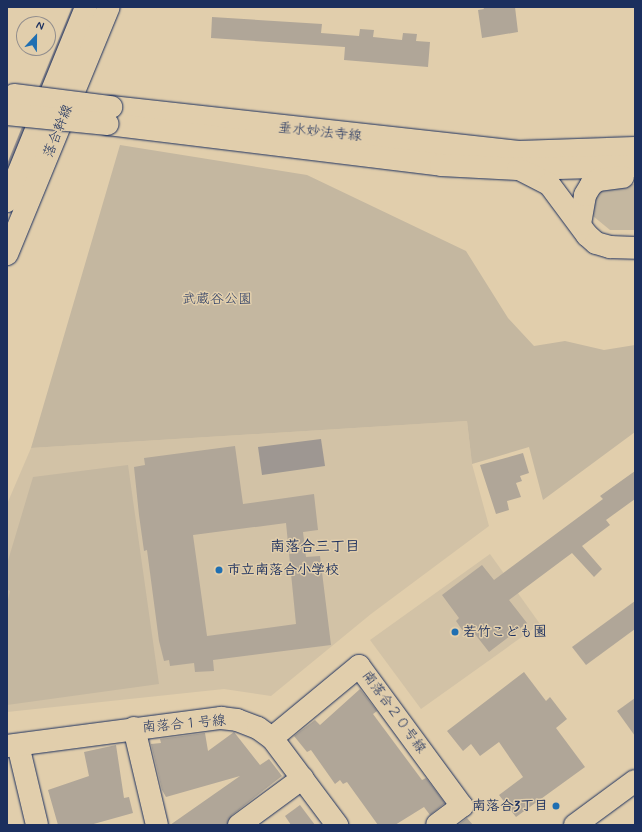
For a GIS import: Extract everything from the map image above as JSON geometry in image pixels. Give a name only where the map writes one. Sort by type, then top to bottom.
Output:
[{"type":"street","name":"落合幹線","points":[[7,201],[86,7]]},
{"type":"street","name":"落合幹線","points":[[7,254],[109,7]]},
{"type":"street","name":"垂水妙法寺線","points":[[9,101],[434,164],[518,169],[635,166]]},
{"type":"street","name":"垂水妙法寺線","points":[[109,116],[519,152],[635,148]]},
{"type":"street","points":[[613,149],[635,144]]},
{"type":"street","points":[[518,169],[549,184],[596,243],[610,247],[635,248]]},
{"type":"street","points":[[580,224],[585,196],[591,185],[605,179],[635,176]]},
{"type":"street","name":"南落合２０号線","points":[[272,738],[359,666],[462,806],[437,825]]},
{"type":"street","name":"南落合１号線","points":[[13,745],[134,728],[221,718],[245,722],[272,738],[337,825]]},
{"type":"street","points":[[134,728],[157,825]]},
{"type":"street","points":[[13,745],[37,825]]},
{"type":"street","points":[[239,825],[302,778]]},
{"type":"street","points":[[575,825],[635,781]]},
{"type":"shaded area","name":"市立南落合小学校","points":[[467,421],[472,464],[489,526],[371,614],[271,696],[224,689],[7,712],[7,504],[31,448]]},
{"type":"shaded area","points":[[321,439],[325,466],[262,475],[258,447]]},
{"type":"shaded area","name":"若竹こども園","points":[[490,554],[540,624],[421,709],[370,640]]},
{"type":"green space","name":"武蔵谷公園","points":[[120,145],[307,175],[466,251],[508,318],[534,346],[565,341],[604,350],[635,345],[635,432],[543,500],[529,447],[472,464],[467,421],[31,448]]},
{"type":"green space","points":[[635,184],[635,230],[610,230],[593,216],[592,204],[597,192],[607,185]]},
{"type":"green space","points":[[128,465],[159,684],[7,705],[7,604],[10,591],[7,589],[7,564],[33,477]]},
{"type":"building","points":[[483,7],[515,7],[518,32],[482,38],[478,10],[484,9]]},
{"type":"building","points":[[212,17],[322,24],[321,33],[359,36],[360,29],[374,30],[373,37],[402,40],[403,33],[417,34],[416,41],[430,42],[428,67],[344,60],[345,47],[211,38]]},
{"type":"building","points":[[235,446],[243,504],[314,494],[318,530],[303,532],[306,557],[320,556],[331,645],[213,660],[214,671],[195,672],[194,663],[170,666],[169,660],[164,661],[159,641],[147,550],[144,551],[134,467],[145,465],[144,458]],"holes":[[[286,523],[296,624],[207,636],[193,535]]]},
{"type":"building","points":[[523,453],[529,473],[520,476],[522,481],[516,483],[521,497],[507,501],[509,510],[496,514],[480,465]]},
{"type":"building","points":[[635,471],[635,499],[606,520],[610,525],[582,546],[602,569],[594,577],[572,553],[509,600],[527,623],[489,652],[471,629],[465,634],[456,621],[459,618],[442,595],[482,565],[494,580],[603,499],[600,496]]},
{"type":"building","points":[[635,601],[635,629],[586,665],[572,647]]},
{"type":"building","points":[[524,672],[546,701],[550,697],[567,719],[556,728],[585,767],[516,817],[499,795],[523,777],[499,742],[480,756],[471,744],[463,751],[447,731]]},
{"type":"building","points":[[360,689],[377,711],[373,714],[422,780],[426,778],[445,803],[430,815],[424,807],[395,825],[378,825],[347,782],[343,784],[340,780],[335,784],[311,750],[307,752],[294,736],[315,720],[320,725]]},
{"type":"building","points":[[635,698],[635,736],[617,711]]},
{"type":"building","points":[[234,732],[260,765],[269,759],[282,776],[232,815],[227,825],[170,825],[240,776],[166,797],[162,790],[151,744],[161,743],[160,739],[205,733],[208,751]]},
{"type":"building","points":[[116,745],[124,798],[129,797],[133,813],[90,825],[58,825],[48,790],[89,776],[84,752]]},
{"type":"building","points":[[300,805],[315,825],[291,825],[285,816]]},
{"type":"building","points":[[467,818],[473,825],[458,825]]},
{"type":"waterway","points":[[39,92],[74,7]]},
{"type":"waterway","points":[[7,169],[26,122]]},
{"type":"place","name":"市立南落合小学校","points":[[219,570]]},
{"type":"place","name":"若竹こども園","points":[[455,632]]},
{"type":"place","name":"南落合3丁目","points":[[556,806]]},
{"type":"district","name":"南落合三丁目","points":[[315,548]]}]
